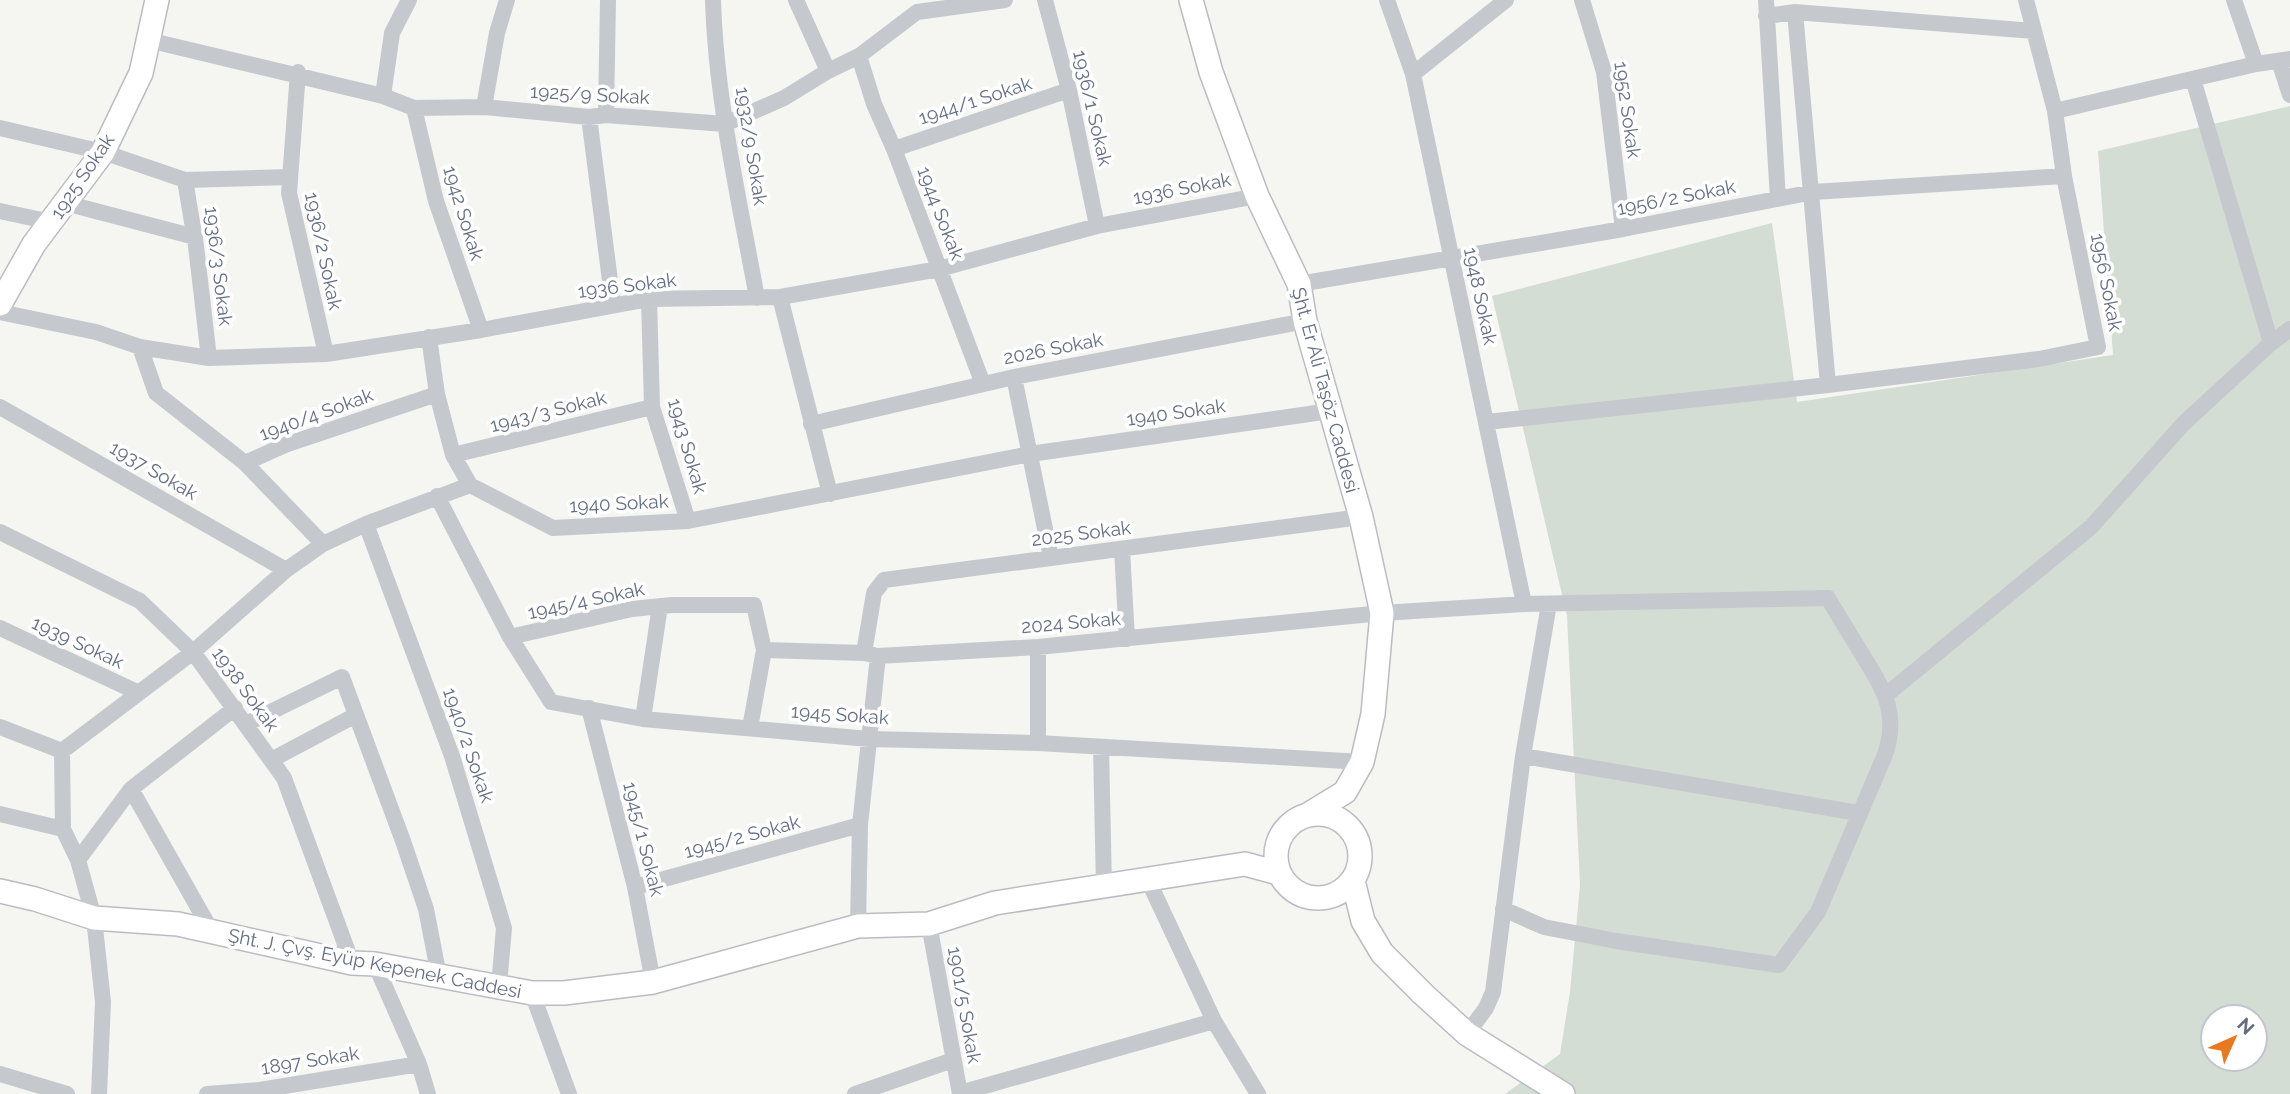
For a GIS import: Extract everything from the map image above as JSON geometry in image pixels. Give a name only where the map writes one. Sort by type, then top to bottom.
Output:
[{"type":"street","name":"1925 Sokak","points":[[0,303],[34,244],[103,152],[141,73],[157,0]]},
{"type":"street","points":[[383,96],[392,33],[409,0]]},
{"type":"street","points":[[484,107],[497,33],[507,0]]},
{"type":"street","points":[[606,115],[608,0]]},
{"type":"street","name":"1932/9 Sokak","points":[[713,0],[725,124],[757,298]]},
{"type":"street","points":[[796,0],[828,71]]},
{"type":"street","name":"1925/9 Sokak","points":[[148,40],[298,74],[383,96],[414,108],[484,107],[589,117],[606,115],[725,124],[784,98],[859,56],[917,6],[1005,0]]},
{"type":"street","name":"1936/1 Sokak","points":[[1045,0],[1069,90],[1097,226]]},
{"type":"street","name":"Şht. Er Ali Taşöz Caddesi","points":[[1191,0],[1211,72],[1257,196],[1299,284],[1305,321],[1361,517],[1382,613],[1373,714],[1362,762],[1345,792]]},
{"type":"street","name":"1948 Sokak","points":[[1387,0],[1413,74],[1524,604]]},
{"type":"street","points":[[1413,74],[1506,0]]},
{"type":"street","name":"1952 Sokak","points":[[1582,0],[1604,72],[1623,229]]},
{"type":"street","name":"1956 Sokak","points":[[1828,385],[2039,359],[2098,347],[2064,176],[2055,111],[2026,0]]},
{"type":"street","points":[[2234,0],[2256,64]]},
{"type":"street","points":[[1778,199],[1766,8],[2034,31]]},
{"type":"street","points":[[1487,422],[1828,385],[1795,12]]},
{"type":"street","name":"1944 Sokak","points":[[859,56],[874,104],[894,149],[983,384]]},
{"type":"street","points":[[2055,111],[2256,64],[2284,60],[2290,95]]},
{"type":"street","name":"1936/2 Sokak","points":[[298,74],[289,193],[326,355]]},
{"type":"street","points":[[2193,79],[2271,343]]},
{"type":"street","name":"1944/1 Sokak","points":[[894,149],[1069,90]]},
{"type":"street","name":"1942 Sokak","points":[[414,108],[436,201],[481,330]]},
{"type":"street","points":[[589,117],[612,304]]},
{"type":"street","points":[[0,128],[103,152],[185,180],[290,177]]},
{"type":"street","name":"1956/2 Sokak","points":[[1299,284],[1623,229],[1812,192],[2064,176]]},
{"type":"street","name":"1936/3 Sokak","points":[[185,180],[195,237],[209,358]]},
{"type":"street","name":"1936 Sokak","points":[[0,312],[96,332],[140,346],[209,358],[326,355],[649,299],[780,297],[939,269],[1097,226],[1257,196]]},
{"type":"street","points":[[65,203],[195,237]]},
{"type":"street","points":[[0,211],[51,222]]},
{"type":"street","points":[[780,297],[830,494]]},
{"type":"street","name":"1943 Sokak","points":[[649,299],[652,407],[688,521]]},
{"type":"street","name":"2026 Sokak","points":[[811,424],[1014,377],[1305,321]]},
{"type":"street","points":[[1503,909],[1556,930],[1779,965],[1818,912],[1888,746],[1891,724],[1885,695],[2091,527],[2184,423],[2271,343],[2290,329]]},
{"type":"street","points":[[62,751],[193,652],[286,570],[324,544],[366,524],[470,485],[453,455],[437,394],[429,337]]},
{"type":"street","name":"1940/4 Sokak","points":[[140,346],[156,393],[245,463],[285,445],[437,394]]},
{"type":"street","points":[[1014,377],[1051,558]]},
{"type":"street","name":"1937 Sokak","points":[[0,407],[286,570]]},
{"type":"street","name":"1943/3 Sokak","points":[[453,455],[652,407]]},
{"type":"street","name":"1940 Sokak","points":[[470,485],[553,528],[688,521],[1030,454],[1330,411]]},
{"type":"street","points":[[245,463],[324,544]]},
{"type":"street","name":"1945 Sokak","points":[[438,496],[510,637],[551,702],[643,719],[869,739],[1038,743],[1362,762]]},
{"type":"street","name":"2025 Sokak","points":[[858,926],[860,825],[869,739],[874,593],[884,580],[1361,517]]},
{"type":"street","name":"1940/2 Sokak","points":[[366,524],[452,756],[501,916],[504,928],[499,986]]},
{"type":"street","name":"1938 Sokak","points":[[0,531],[139,601],[193,652],[284,778],[363,963],[419,1064],[428,1094]]},
{"type":"street","points":[[1122,549],[1127,639]]},
{"type":"street","name":"2024 Sokak","points":[[764,650],[871,654],[1038,647],[1382,613],[1524,604],[1828,598],[1885,695]]},
{"type":"street","points":[[1467,1034],[1486,1008],[1493,992],[1523,756],[1549,604]]},
{"type":"street","name":"1945/4 Sokak","points":[[510,637],[632,609],[754,605],[764,650]]},
{"type":"street","points":[[643,719],[660,606]]},
{"type":"street","name":"1939 Sokak","points":[[0,628],[139,693]]},
{"type":"street","points":[[1038,647],[1038,743]]},
{"type":"street","points":[[750,728],[764,650]]},
{"type":"street","points":[[246,724],[342,677],[426,909],[439,976]]},
{"type":"street","points":[[78,860],[131,789],[235,708]]},
{"type":"street","name":"1945/1 Sokak","points":[[589,708],[635,887],[653,982]]},
{"type":"street","points":[[271,760],[356,715]]},
{"type":"street","points":[[0,727],[62,751]]},
{"type":"street","points":[[1101,747],[1104,887]]},
{"type":"street","points":[[62,751],[63,829],[78,860],[94,924],[103,1002],[99,1094]]},
{"type":"street","points":[[1523,756],[1858,813]]},
{"type":"street","points":[[131,789],[212,932]]},
{"type":"street","points":[[1245,864],[1288,825],[1345,792],[1349,827]]},
{"type":"street","points":[[0,814],[63,829]]},
{"type":"street","points":[[1309,814],[1339,820],[1356,836],[1360,859],[1353,881],[1363,921],[1382,953],[1467,1034],[1563,1094]]},
{"type":"street","name":"1945/2 Sokak","points":[[635,887],[860,825]]},
{"type":"street","points":[[1280,835],[1275,847],[1278,873],[1295,893],[1307,898],[1321,899],[1334,896],[1353,881]]},
{"type":"street","points":[[1245,864],[1278,873]]},
{"type":"street","name":"Şht. J. Çvş. Eyüp Kepenek Caddesi","points":[[0,891],[35,899],[94,924],[178,924],[363,963],[532,993],[564,993],[653,982],[858,926],[929,924],[995,903],[1245,864]]},
{"type":"street","points":[[1148,880],[1214,1021],[1258,1094]]},
{"type":"street","points":[[1334,896],[1363,921]]},
{"type":"street","name":"1901/5 Sokak","points":[[929,924],[960,1093]]},
{"type":"street","points":[[532,993],[569,1094]]},
{"type":"street","points":[[960,1093],[1214,1021]]},
{"type":"street","points":[[855,1094],[953,1060]]},
{"type":"street","name":"1897 Sokak","points":[[207,1094],[260,1092],[419,1064]]},
{"type":"street","points":[[0,1074],[68,1094]]},
{"type":"shaded area","points":[[2290,106],[2290,1094],[1505,1094],[1560,1054],[1570,992],[1580,885],[1567,616],[1492,296],[1772,223],[1797,402],[2113,355],[2098,151]]}]
